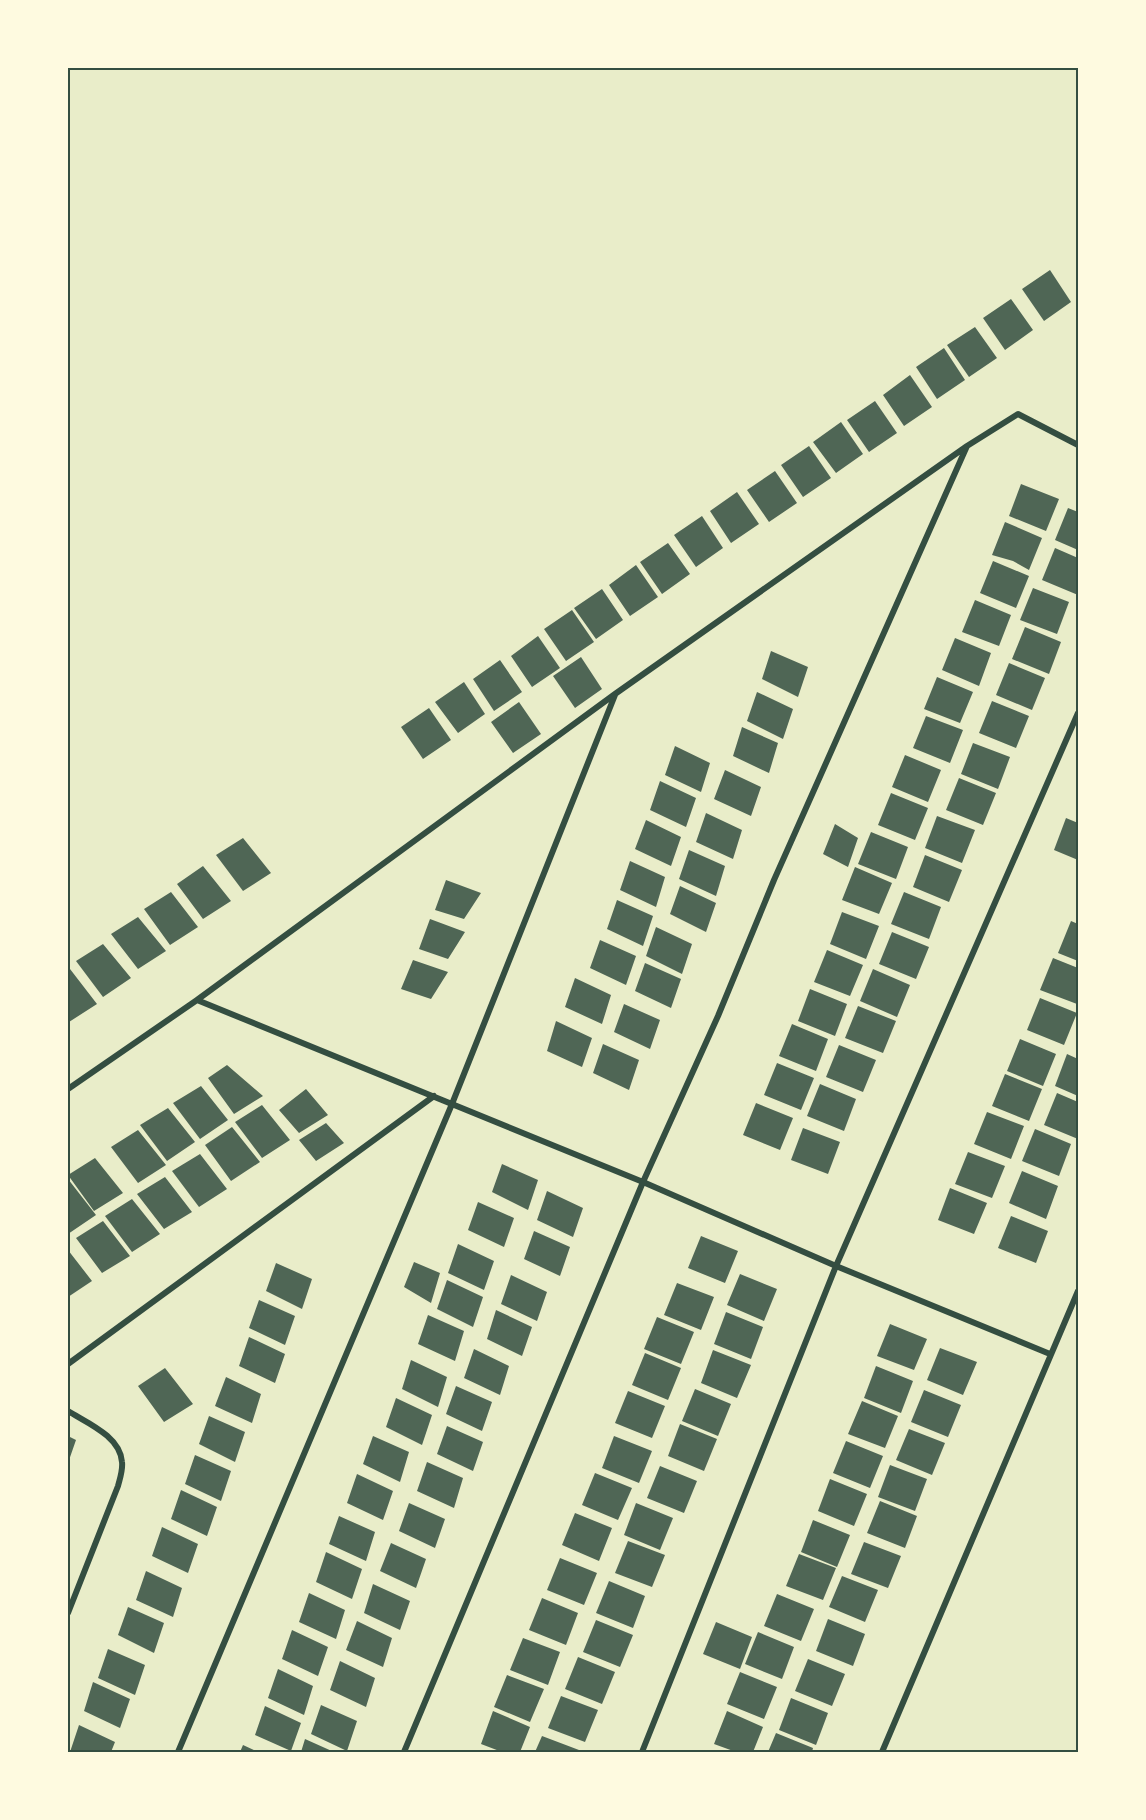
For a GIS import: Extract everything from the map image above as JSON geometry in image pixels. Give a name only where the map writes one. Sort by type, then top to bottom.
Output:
[{"type":"street","points":[[68,1089],[196,1000],[615,694],[967,446],[1018,414],[1078,445]]},
{"type":"street","points":[[404,1752],[643,1182],[967,446]]},
{"type":"street","points":[[178,1752],[452,1104],[615,694]]},
{"type":"street","points":[[642,1752],[836,1266],[1078,713]]},
{"type":"street","points":[[196,1000],[643,1182],[836,1266],[1050,1354]]},
{"type":"street","points":[[68,1364],[434,1096]]},
{"type":"street","points":[[882,1752],[1078,1291]]},
{"type":"street","points":[[68,1411],[110,1439],[119,1449],[122,1469],[118,1486],[68,1613]]},
{"type":"building","points":[[1050,270],[1071,302],[1044,321],[1022,289]]},
{"type":"building","points":[[1011,299],[1033,330],[1005,350],[983,318]]},
{"type":"building","points":[[975,327],[997,358],[969,377],[947,345]]},
{"type":"building","points":[[944,348],[965,380],[937,399],[916,367]]},
{"type":"building","points":[[910,375],[932,407],[904,426],[883,395]]},
{"type":"building","points":[[875,401],[897,433],[869,452],[847,420]]},
{"type":"building","points":[[841,422],[863,454],[836,473],[813,442]]},
{"type":"building","points":[[809,446],[831,478],[803,497],[781,465]]},
{"type":"building","points":[[775,471],[797,503],[769,522],[747,490]]},
{"type":"building","points":[[1021,484],[1059,499],[1046,531],[1009,516]]},
{"type":"building","points":[[737,492],[759,524],[731,543],[710,511]]},
{"type":"building","points":[[1068,508],[1078,512],[1078,550],[1055,540]]},
{"type":"building","points":[[702,516],[723,548],[696,567],[674,535]]},
{"type":"building","points":[[1005,522],[1042,538],[1029,570],[1013,561],[992,555]]},
{"type":"building","points":[[668,543],[690,574],[662,594],[640,562]]},
{"type":"building","points":[[1055,548],[1078,558],[1078,595],[1042,580]]},
{"type":"building","points":[[993,561],[1029,576],[1016,608],[980,593]]},
{"type":"building","points":[[636,565],[658,597],[630,616],[609,585]]},
{"type":"building","points":[[1033,588],[1069,602],[1057,634],[1020,620]]},
{"type":"building","points":[[602,589],[623,620],[596,639],[574,608]]},
{"type":"building","points":[[975,600],[1011,615],[999,646],[962,632]]},
{"type":"building","points":[[572,610],[594,642],[566,661],[544,629]]},
{"type":"building","points":[[1025,627],[1061,642],[1049,674],[1012,659]]},
{"type":"building","points":[[538,636],[560,668],[532,687],[511,656]]},
{"type":"building","points":[[955,638],[991,653],[979,686],[942,670]]},
{"type":"building","points":[[771,651],[808,667],[798,697],[762,679]]},
{"type":"building","points":[[581,657],[602,689],[575,708],[553,676]]},
{"type":"building","points":[[500,660],[522,692],[494,711],[473,679]]},
{"type":"building","points":[[1009,663],[1045,678],[1032,710],[996,695]]},
{"type":"building","points":[[937,677],[973,692],[960,723],[924,709]]},
{"type":"building","points":[[464,682],[485,714],[458,733],[435,702]]},
{"type":"building","points":[[757,692],[793,709],[783,739],[747,721]]},
{"type":"building","points":[[992,701],[1029,716],[1016,748],[979,733]]},
{"type":"building","points":[[519,702],[541,734],[513,753],[491,722]]},
{"type":"building","points":[[429,708],[451,740],[423,759],[401,727]]},
{"type":"building","points":[[926,716],[963,730],[950,763],[913,748]]},
{"type":"building","points":[[742,727],[778,743],[769,773],[733,756]]},
{"type":"building","points":[[973,743],[1010,757],[998,789],[961,774]]},
{"type":"building","points":[[675,746],[710,763],[701,792],[665,775]]},
{"type":"building","points":[[905,755],[941,770],[928,802],[892,787]]},
{"type":"building","points":[[725,770],[761,787],[751,816],[714,799]]},
{"type":"building","points":[[959,778],[996,793],[983,825],[946,810]]},
{"type":"building","points":[[660,781],[696,798],[686,827],[650,810]]},
{"type":"building","points":[[891,793],[928,808],[915,840],[878,825]]},
{"type":"building","points":[[706,813],[742,830],[733,859],[696,842]]},
{"type":"building","points":[[937,816],[975,830],[962,863],[925,848]]},
{"type":"building","points":[[1066,818],[1078,823],[1078,860],[1054,850]]},
{"type":"building","points":[[646,820],[681,837],[671,866],[635,849]]},
{"type":"building","points":[[835,824],[858,838],[848,867],[823,854]]},
{"type":"building","points":[[871,832],[908,847],[896,879],[858,864]]},
{"type":"building","points":[[243,838],[271,873],[243,891],[216,855]]},
{"type":"building","points":[[689,850],[725,866],[716,896],[679,879]]},
{"type":"building","points":[[925,855],[962,870],[949,902],[913,887]]},
{"type":"building","points":[[630,861],[665,877],[656,907],[620,890]]},
{"type":"building","points":[[203,866],[231,901],[203,919],[177,884]]},
{"type":"building","points":[[855,867],[892,883],[879,914],[842,900]]},
{"type":"building","points":[[446,880],[481,893],[464,919],[435,910]]},
{"type":"building","points":[[680,886],[716,903],[706,932],[670,914]]},
{"type":"building","points":[[171,892],[198,927],[170,945],[144,909]]},
{"type":"building","points":[[904,892],[941,907],[929,939],[891,924]]},
{"type":"building","points":[[617,900],[653,916],[643,946],[607,929]]},
{"type":"building","points":[[842,912],[879,926],[866,959],[830,944]]},
{"type":"building","points":[[138,917],[166,951],[138,969],[111,934]]},
{"type":"building","points":[[430,919],[465,932],[448,959],[419,949]]},
{"type":"building","points":[[1071,921],[1078,924],[1078,961],[1058,953]]},
{"type":"building","points":[[656,927],[692,944],[682,974],[646,956]]},
{"type":"building","points":[[892,932],[929,947],[916,979],[879,964]]},
{"type":"building","points":[[600,940],[636,956],[626,985],[590,968]]},
{"type":"building","points":[[103,944],[131,978],[103,997],[76,961]]},
{"type":"building","points":[[827,950],[863,965],[850,996],[814,982]]},
{"type":"building","points":[[1053,958],[1078,968],[1077,1004],[1040,990]]},
{"type":"building","points":[[413,960],[448,972],[431,999],[401,989]]},
{"type":"building","points":[[645,963],[681,979],[671,1008],[635,991]]},
{"type":"building","points":[[70,969],[97,1004],[69,1022],[68,971]]},
{"type":"building","points":[[873,969],[910,985],[897,1017],[860,1001]]},
{"type":"building","points":[[575,978],[611,995],[602,1024],[565,1007]]},
{"type":"building","points":[[810,989],[847,1004],[835,1036],[798,1021]]},
{"type":"building","points":[[1040,998],[1077,1013],[1064,1045],[1027,1030]]},
{"type":"building","points":[[624,1004],[660,1020],[650,1049],[614,1032]]},
{"type":"building","points":[[858,1006],[896,1021],[883,1053],[845,1038]]},
{"type":"building","points":[[556,1021],[592,1038],[582,1067],[547,1051]]},
{"type":"building","points":[[792,1024],[828,1039],[816,1071],[779,1056]]},
{"type":"building","points":[[1020,1039],[1056,1054],[1043,1086],[1007,1071]]},
{"type":"building","points":[[603,1044],[639,1060],[629,1090],[593,1073]]},
{"type":"building","points":[[839,1045],[876,1060],[863,1092],[826,1077]]},
{"type":"building","points":[[1067,1054],[1078,1059],[1078,1096],[1055,1086]]},
{"type":"building","points":[[777,1063],[814,1078],[801,1110],[764,1095]]},
{"type":"building","points":[[227,1065],[263,1096],[234,1114],[208,1078]]},
{"type":"building","points":[[1005,1074],[1042,1089],[1029,1121],[992,1106]]},
{"type":"building","points":[[820,1084],[856,1099],[844,1131],[807,1116]]},
{"type":"building","points":[[201,1086],[228,1120],[200,1139],[173,1103]]},
{"type":"building","points":[[306,1089],[328,1115],[299,1133],[279,1110]]},
{"type":"building","points":[[1057,1093],[1078,1102],[1078,1139],[1044,1125]]},
{"type":"building","points":[[756,1103],[793,1118],[780,1150],[743,1135]]},
{"type":"building","points":[[262,1105],[290,1140],[262,1158],[235,1122]]},
{"type":"building","points":[[168,1108],[195,1142],[167,1161],[140,1125]]},
{"type":"building","points":[[987,1112],[1024,1126],[1011,1159],[974,1144]]},
{"type":"building","points":[[326,1123],[344,1143],[316,1161],[299,1140]]},
{"type":"building","points":[[232,1127],[260,1162],[231,1181],[205,1145]]},
{"type":"building","points":[[803,1128],[840,1142],[828,1174],[791,1160]]},
{"type":"building","points":[[1035,1129],[1071,1144],[1059,1176],[1022,1161]]},
{"type":"building","points":[[138,1130],[166,1165],[138,1183],[111,1147]]},
{"type":"building","points":[[968,1152],[1005,1166],[992,1198],[955,1184]]},
{"type":"building","points":[[200,1154],[227,1189],[199,1207],[172,1171]]},
{"type":"building","points":[[95,1158],[123,1193],[94,1211],[68,1175]]},
{"type":"building","points":[[502,1164],[538,1180],[528,1210],[492,1192]]},
{"type":"building","points":[[1022,1171],[1058,1186],[1046,1219],[1009,1203]]},
{"type":"building","points":[[165,1177],[192,1212],[164,1229],[137,1194]]},
{"type":"building","points":[[68,1179],[96,1215],[68,1234]]},
{"type":"building","points":[[950,1188],[987,1203],[974,1234],[938,1220]]},
{"type":"building","points":[[547,1191],[583,1208],[573,1237],[537,1220]]},
{"type":"building","points":[[132,1199],[160,1234],[132,1252],[105,1216]]},
{"type":"building","points":[[478,1202],[514,1218],[504,1247],[468,1230]]},
{"type":"building","points":[[1011,1216],[1048,1231],[1036,1263],[998,1248]]},
{"type":"building","points":[[103,1221],[130,1256],[102,1273],[76,1238]]},
{"type":"building","points":[[534,1231],[570,1247],[560,1276],[524,1259]]},
{"type":"building","points":[[701,1236],[738,1251],[725,1283],[688,1268]]},
{"type":"building","points":[[458,1244],[494,1261],[484,1290],[448,1273]]},
{"type":"building","points":[[68,1250],[92,1281],[68,1297]]},
{"type":"building","points":[[414,1262],[440,1273],[431,1303],[404,1287]]},
{"type":"building","points":[[276,1263],[312,1279],[302,1309],[266,1291]]},
{"type":"building","points":[[740,1274],[777,1289],[764,1321],[727,1305]]},
{"type":"building","points":[[511,1275],[547,1292],[537,1321],[501,1304]]},
{"type":"building","points":[[447,1280],[483,1297],[473,1327],[437,1309]]},
{"type":"building","points":[[677,1283],[714,1297],[701,1330],[664,1315]]},
{"type":"building","points":[[259,1300],[295,1316],[285,1345],[249,1328]]},
{"type":"building","points":[[496,1310],[532,1327],[522,1356],[487,1339]]},
{"type":"building","points":[[726,1312],[763,1327],[751,1359],[714,1344]]},
{"type":"building","points":[[428,1315],[464,1331],[455,1361],[418,1344]]},
{"type":"building","points":[[657,1317],[694,1332],[681,1364],[644,1349]]},
{"type":"building","points":[[890,1324],[927,1339],[914,1370],[877,1356]]},
{"type":"building","points":[[249,1337],[285,1354],[275,1383],[239,1366]]},
{"type":"building","points":[[940,1348],[977,1362],[963,1395],[927,1380]]},
{"type":"building","points":[[474,1349],[509,1366],[500,1395],[464,1378]]},
{"type":"building","points":[[713,1350],[751,1365],[737,1398],[701,1383]]},
{"type":"building","points":[[645,1353],[681,1368],[668,1400],[632,1385]]},
{"type":"building","points":[[411,1360],[447,1377],[438,1407],[402,1389]]},
{"type":"building","points":[[876,1366],[913,1381],[901,1413],[864,1398]]},
{"type":"building","points":[[165,1368],[193,1404],[164,1422],[138,1386]]},
{"type":"building","points":[[226,1377],[261,1394],[252,1423],[215,1406]]},
{"type":"building","points":[[456,1386],[492,1402],[482,1431],[446,1414]]},
{"type":"building","points":[[695,1389],[731,1404],[718,1436],[682,1421]]},
{"type":"building","points":[[924,1390],[961,1405],[948,1437],[911,1422]]},
{"type":"building","points":[[628,1391],[665,1406],[652,1438],[615,1423]]},
{"type":"building","points":[[396,1398],[432,1415],[422,1445],[386,1427]]},
{"type":"building","points":[[862,1401],[898,1416],[885,1448],[848,1434]]},
{"type":"building","points":[[209,1416],[245,1432],[235,1462],[199,1444]]},
{"type":"building","points":[[680,1424],[717,1439],[704,1471],[668,1456]]},
{"type":"building","points":[[447,1426],[483,1442],[473,1471],[437,1454]]},
{"type":"building","points":[[909,1429],[945,1443],[932,1475],[896,1460]]},
{"type":"building","points":[[68,1436],[76,1440],[68,1463]]},
{"type":"building","points":[[373,1436],[409,1452],[400,1482],[363,1464]]},
{"type":"building","points":[[614,1436],[652,1451],[639,1483],[602,1468]]},
{"type":"building","points":[[846,1441],[883,1456],[870,1488],[833,1473]]},
{"type":"building","points":[[195,1455],[231,1471],[221,1501],[185,1484]]},
{"type":"building","points":[[427,1462],[463,1478],[454,1508],[417,1491]]},
{"type":"building","points":[[890,1465],[927,1479],[915,1511],[878,1497]]},
{"type":"building","points":[[660,1466],[697,1481],[684,1513],[647,1498]]},
{"type":"building","points":[[595,1473],[632,1488],[618,1520],[582,1505]]},
{"type":"building","points":[[357,1474],[393,1491],[383,1520],[347,1503]]},
{"type":"building","points":[[830,1479],[867,1494],[854,1526],[818,1511]]},
{"type":"building","points":[[181,1490],[217,1507],[207,1536],[171,1519]]},
{"type":"building","points":[[880,1501],[917,1516],[905,1548],[867,1533]]},
{"type":"building","points":[[409,1503],[445,1519],[435,1548],[399,1531]]},
{"type":"building","points":[[636,1503],[673,1518],[660,1550],[624,1535]]},
{"type":"building","points":[[575,1513],[612,1528],[599,1561],[562,1545]]},
{"type":"building","points":[[339,1516],[375,1532],[366,1561],[329,1544]]},
{"type":"building","points":[[813,1520],[850,1535],[837,1567],[801,1552]]},
{"type":"building","points":[[162,1527],[198,1544],[188,1573],[152,1556]]},
{"type":"building","points":[[628,1541],[665,1555],[652,1587],[615,1573]]},
{"type":"building","points":[[864,1542],[901,1556],[888,1588],[851,1574]]},
{"type":"building","points":[[391,1543],[426,1559],[416,1588],[380,1571]]},
{"type":"building","points":[[326,1552],[362,1569],[352,1599],[316,1582]]},
{"type":"building","points":[[799,1554],[836,1568],[823,1600],[786,1586]]},
{"type":"building","points":[[560,1558],[597,1573],[584,1605],[547,1590]]},
{"type":"building","points":[[146,1571],[182,1588],[173,1617],[136,1600]]},
{"type":"building","points":[[842,1576],[878,1590],[865,1622],[829,1607]]},
{"type":"building","points":[[609,1581],[645,1596],[633,1628],[596,1613]]},
{"type":"building","points":[[373,1584],[410,1601],[400,1630],[364,1613]]},
{"type":"building","points":[[309,1593],[345,1610],[336,1639],[299,1622]]},
{"type":"building","points":[[777,1594],[814,1609],[801,1641],[764,1626]]},
{"type":"building","points":[[542,1598],[578,1613],[566,1645],[529,1630]]},
{"type":"building","points":[[128,1607],[164,1623],[154,1653],[118,1635]]},
{"type":"building","points":[[828,1619],[865,1634],[853,1666],[816,1651]]},
{"type":"building","points":[[596,1620],[633,1635],[620,1667],[583,1652]]},
{"type":"building","points":[[357,1621],[392,1638],[383,1667],[346,1650]]},
{"type":"building","points":[[716,1622],[752,1637],[740,1669],[703,1654]]},
{"type":"building","points":[[292,1630],[328,1647],[318,1676],[282,1659]]},
{"type":"building","points":[[758,1632],[794,1647],[782,1679],[745,1664]]},
{"type":"building","points":[[523,1638],[560,1652],[548,1685],[510,1670]]},
{"type":"building","points":[[108,1649],[145,1665],[135,1695],[98,1678]]},
{"type":"building","points":[[578,1657],[615,1672],[602,1704],[565,1689]]},
{"type":"building","points":[[808,1659],[845,1674],[832,1706],[795,1691]]},
{"type":"building","points":[[340,1661],[375,1678],[366,1707],[330,1690]]},
{"type":"building","points":[[278,1669],[313,1686],[304,1715],[268,1698]]},
{"type":"building","points":[[740,1672],[777,1687],[764,1719],[727,1704]]},
{"type":"building","points":[[507,1675],[544,1689],[530,1722],[494,1707]]},
{"type":"building","points":[[93,1682],[130,1699],[120,1728],[84,1711]]},
{"type":"building","points":[[561,1696],[598,1710],[585,1742],[548,1728]]},
{"type":"building","points":[[791,1698],[828,1713],[816,1745],[779,1730]]},
{"type":"building","points":[[321,1705],[357,1721],[347,1751],[311,1734]]},
{"type":"building","points":[[265,1706],[301,1723],[291,1751],[255,1735]]},
{"type":"building","points":[[493,1711],[530,1727],[520,1752],[502,1752],[481,1744]]},
{"type":"building","points":[[727,1711],[763,1727],[753,1752],[736,1752],[714,1744]]},
{"type":"building","points":[[79,1725],[115,1742],[111,1752],[70,1752]]},
{"type":"building","points":[[776,1733],[813,1748],[812,1752],[768,1752]]},
{"type":"building","points":[[542,1736],[579,1750],[578,1752],[535,1752]]},
{"type":"building","points":[[305,1739],[334,1752],[301,1752]]},
{"type":"building","points":[[243,1745],[258,1752],[240,1752]]}]
